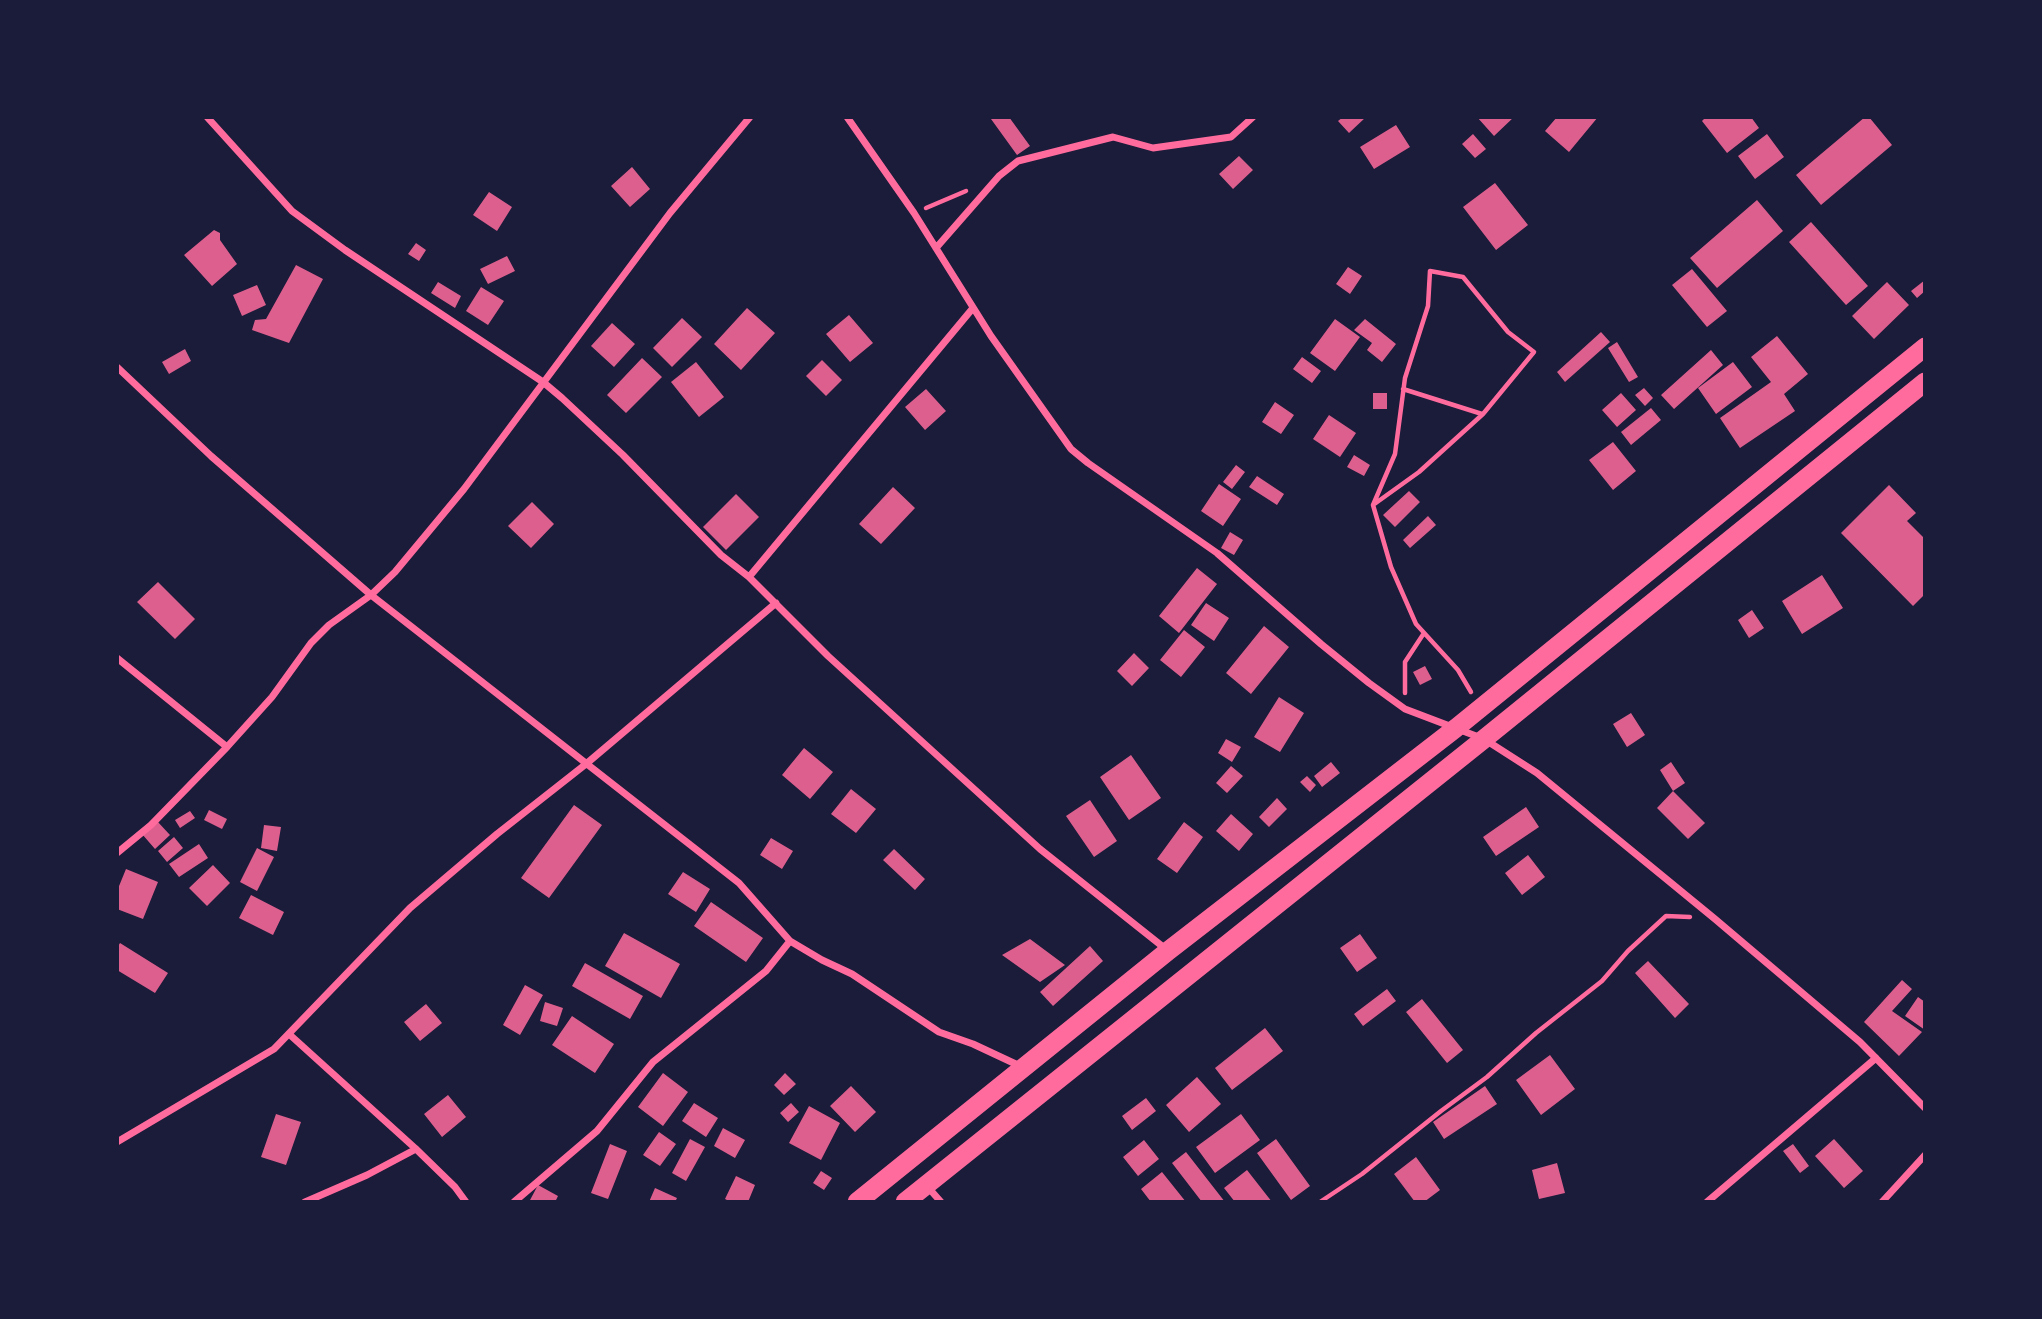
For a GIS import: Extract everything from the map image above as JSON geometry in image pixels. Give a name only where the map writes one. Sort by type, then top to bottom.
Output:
[{"type":"highway","points":[[857,1202],[1168,951],[1481,708],[1925,347]]},
{"type":"highway","points":[[905,1202],[1925,382]]},
{"type":"street","points":[[207,117],[292,211],[345,250],[542,382],[605,438],[721,555],[749,577],[828,656],[1040,849],[1168,951]]},
{"type":"street","points":[[117,853],[151,825],[227,747],[272,697],[311,643],[329,625],[371,595],[395,572],[464,489],[670,213],[750,117]]},
{"type":"street","points":[[847,117],[914,213],[972,308],[1071,449],[1217,553],[1321,644],[1405,709],[1484,739],[1537,773],[1715,919],[1876,1058],[1925,1108]]},
{"type":"street","points":[[936,248],[999,176],[1018,162],[1113,137],[1153,148],[1231,137],[1254,117]]},
{"type":"street","points":[[749,577],[972,308]]},
{"type":"street","points":[[117,368],[211,456],[371,595],[739,883],[790,941],[852,974],[939,1032],[973,1044],[1023,1068]]},
{"type":"street","points":[[117,1142],[264,1055],[289,1034],[410,908],[776,604]]},
{"type":"street","points":[[117,658],[227,747]]},
{"type":"street","points":[[514,1202],[597,1131],[653,1062],[766,971],[790,941]]},
{"type":"street","points":[[289,1034],[416,1149],[455,1187],[466,1202]]},
{"type":"street","points":[[1707,1202],[1876,1058]]},
{"type":"street","points":[[305,1202],[367,1175],[416,1149]]},
{"type":"street","points":[[1882,1202],[1925,1155]]},
{"type":"street","points":[[926,1184],[941,1202]]},
{"type":"path","points":[[914,213],[999,176]]},
{"type":"path","points":[[1373,505],[1419,472],[1483,414],[1534,352],[1508,332],[1463,277],[1430,271],[1428,306],[1405,377],[1395,454],[1373,505],[1391,567],[1416,624],[1458,670],[1481,708]]},
{"type":"path","points":[[1403,389],[1483,414]]},
{"type":"path","points":[[1405,709],[1405,662],[1424,633]]},
{"type":"path","points":[[1320,1202],[1362,1174],[1487,1077],[1536,1033],[1602,981],[1628,951],[1666,916],[1715,919]]},
{"type":"building","points":[[1009,117],[1030,146],[1017,155],[991,119]]},
{"type":"building","points":[[1343,117],[1366,117],[1349,133],[1338,121]]},
{"type":"building","points":[[1477,117],[1514,117],[1494,136]]},
{"type":"building","points":[[1557,117],[1598,117],[1569,152],[1545,131]]},
{"type":"building","points":[[1706,117],[1751,117],[1759,128],[1727,153],[1702,121]]},
{"type":"building","points":[[1865,117],[1869,117],[1892,145],[1821,205],[1796,175]]},
{"type":"building","points":[[1396,125],[1410,147],[1374,169],[1360,147]]},
{"type":"building","points":[[1473,134],[1486,149],[1475,158],[1462,144]]},
{"type":"building","points":[[1767,134],[1784,157],[1755,179],[1738,156]]},
{"type":"building","points":[[1239,156],[1253,170],[1233,189],[1219,174]]},
{"type":"building","points":[[632,167],[650,189],[630,207],[611,186]]},
{"type":"building","points":[[1495,183],[1528,225],[1496,250],[1463,207]]},
{"type":"building","points":[[489,192],[512,207],[497,231],[473,215]]},
{"type":"building","points":[[1757,200],[1783,231],[1717,288],[1690,258]]},
{"type":"building","points":[[1811,222],[1868,286],[1846,305],[1789,242]]},
{"type":"building","points":[[214,230],[220,233],[220,240],[237,264],[212,286],[184,255]]},
{"type":"building","points":[[416,243],[426,250],[419,261],[408,254]]},
{"type":"building","points":[[507,256],[515,271],[488,284],[480,269]]},
{"type":"building","points":[[296,265],[323,279],[289,343],[252,330],[255,320],[266,319]]},
{"type":"building","points":[[1348,267],[1362,276],[1350,294],[1336,284]]},
{"type":"building","points":[[1692,269],[1727,311],[1707,327],[1672,285]]},
{"type":"building","points":[[1925,280],[1925,291],[1917,298],[1911,291]]},
{"type":"building","points":[[438,282],[461,296],[455,308],[431,293]]},
{"type":"building","points":[[1887,282],[1909,305],[1874,339],[1852,316]]},
{"type":"building","points":[[257,285],[266,305],[242,316],[233,295]]},
{"type":"building","points":[[481,287],[504,301],[488,325],[466,311]]},
{"type":"building","points":[[747,308],[775,333],[741,370],[714,344]]},
{"type":"building","points":[[849,315],[873,343],[850,362],[826,334]]},
{"type":"building","points":[[682,318],[702,337],[672,367],[653,348]]},
{"type":"building","points":[[1335,319],[1360,337],[1335,371],[1310,353]]},
{"type":"building","points":[[1365,319],[1396,344],[1382,362],[1367,350],[1372,343],[1354,330]]},
{"type":"building","points":[[612,323],[635,344],[614,367],[591,346]]},
{"type":"building","points":[[1601,332],[1610,342],[1565,382],[1557,372]]},
{"type":"building","points":[[1777,336],[1808,374],[1784,394],[1795,411],[1740,448],[1720,418],[1771,382],[1751,357]]},
{"type":"building","points":[[1617,342],[1638,377],[1629,382],[1608,348]]},
{"type":"building","points":[[185,349],[191,361],[169,374],[162,362]]},
{"type":"building","points":[[1711,350],[1723,365],[1674,409],[1661,395]]},
{"type":"building","points":[[1302,357],[1321,371],[1312,383],[1293,369]]},
{"type":"building","points":[[642,358],[662,377],[626,413],[607,395]]},
{"type":"building","points":[[822,360],[842,380],[826,396],[806,376]]},
{"type":"building","points":[[696,362],[724,397],[699,417],[671,382]]},
{"type":"building","points":[[1733,362],[1752,387],[1716,414],[1698,388]]},
{"type":"building","points":[[1644,388],[1653,398],[1645,406],[1635,395]]},
{"type":"building","points":[[926,389],[946,411],[925,430],[905,407]]},
{"type":"building","points":[[1373,393],[1387,393],[1387,409],[1373,409]]},
{"type":"building","points":[[1621,393],[1636,410],[1617,427],[1602,410]]},
{"type":"building","points":[[1275,402],[1294,415],[1281,434],[1262,422]]},
{"type":"building","points":[[1651,408],[1661,420],[1631,445],[1621,432]]},
{"type":"building","points":[[1329,415],[1356,433],[1340,457],[1313,439]]},
{"type":"building","points":[[1613,442],[1636,471],[1613,490],[1589,460]]},
{"type":"building","points":[[1354,455],[1370,465],[1364,476],[1347,467]]},
{"type":"building","points":[[1236,465],[1245,472],[1232,489],[1223,482]]},
{"type":"building","points":[[1257,476],[1284,494],[1277,505],[1249,487]]},
{"type":"building","points":[[1219,484],[1241,499],[1223,526],[1201,511]]},
{"type":"building","points":[[1889,485],[1916,513],[1907,521],[1925,539],[1925,594],[1913,606],[1841,533]]},
{"type":"building","points":[[893,487],[915,508],[881,544],[859,524]]},
{"type":"building","points":[[1409,491],[1420,502],[1395,527],[1383,515]]},
{"type":"building","points":[[736,494],[759,517],[726,550],[703,527]]},
{"type":"building","points":[[532,502],[554,524],[531,548],[508,526]]},
{"type":"building","points":[[1428,516],[1436,525],[1410,548],[1403,540]]},
{"type":"building","points":[[1230,532],[1243,540],[1234,555],[1221,548]]},
{"type":"building","points":[[1197,568],[1217,584],[1179,633],[1159,616]]},
{"type":"building","points":[[1822,575],[1843,608],[1802,634],[1782,601]]},
{"type":"building","points":[[158,582],[195,619],[175,639],[137,602]]},
{"type":"building","points":[[1206,603],[1229,618],[1214,641],[1191,625]]},
{"type":"building","points":[[1752,610],[1764,628],[1749,638],[1738,620]]},
{"type":"building","points":[[1264,626],[1289,647],[1251,694],[1226,673]]},
{"type":"building","points":[[1184,630],[1205,647],[1181,677],[1160,660]]},
{"type":"building","points":[[1134,653],[1149,668],[1132,686],[1117,671]]},
{"type":"building","points":[[1425,666],[1432,679],[1420,685],[1413,672]]},
{"type":"building","points":[[1279,697],[1304,713],[1280,752],[1254,737]]},
{"type":"building","points":[[1631,713],[1645,735],[1627,747],[1613,724]]},
{"type":"building","points":[[1226,739],[1241,747],[1232,762],[1218,753]]},
{"type":"building","points":[[804,748],[833,772],[810,799],[782,775]]},
{"type":"building","points":[[1131,755],[1161,798],[1129,820],[1100,777]]},
{"type":"building","points":[[1331,762],[1340,773],[1322,787],[1314,776]]},
{"type":"building","points":[[1671,762],[1685,783],[1673,791],[1660,770]]},
{"type":"building","points":[[1231,766],[1243,776],[1227,793],[1216,783]]},
{"type":"building","points":[[1307,776],[1316,785],[1310,792],[1300,782]]},
{"type":"building","points":[[851,789],[876,809],[856,833],[831,814]]},
{"type":"building","points":[[1673,791],[1705,823],[1688,839],[1657,808]]},
{"type":"building","points":[[1277,798],[1287,809],[1269,827],[1259,817]]},
{"type":"building","points":[[1090,800],[1117,841],[1094,857],[1066,816]]},
{"type":"building","points":[[574,805],[602,825],[549,898],[521,878]]},
{"type":"building","points":[[1526,807],[1539,827],[1496,856],[1483,837]]},
{"type":"building","points":[[209,810],[227,819],[222,829],[204,820]]},
{"type":"building","points":[[190,811],[195,818],[180,828],[175,820]]},
{"type":"building","points":[[1231,814],[1253,834],[1239,851],[1216,831]]},
{"type":"building","points":[[157,821],[170,835],[155,849],[142,834]]},
{"type":"building","points":[[1184,822],[1203,837],[1177,873],[1157,859]]},
{"type":"building","points":[[264,825],[281,827],[277,851],[261,848]]},
{"type":"building","points":[[174,837],[183,848],[167,862],[158,851]]},
{"type":"building","points":[[771,838],[793,851],[782,869],[760,855]]},
{"type":"building","points":[[199,844],[208,858],[179,877],[169,864]]},
{"type":"building","points":[[257,848],[274,857],[257,891],[240,882]]},
{"type":"building","points":[[894,849],[925,879],[915,890],[883,860]]},
{"type":"building","points":[[1528,855],[1545,877],[1522,895],[1505,873]]},
{"type":"building","points":[[213,865],[230,883],[207,906],[189,888]]},
{"type":"building","points":[[126,869],[158,882],[143,919],[117,909],[117,891]]},
{"type":"building","points":[[683,872],[710,889],[696,912],[668,894]]},
{"type":"building","points":[[251,895],[284,912],[273,935],[239,918]]},
{"type":"building","points":[[711,902],[763,938],[746,962],[694,926]]},
{"type":"building","points":[[624,933],[680,964],[661,998],[605,966]]},
{"type":"building","points":[[1360,934],[1377,958],[1357,972],[1340,948]]},
{"type":"building","points":[[1030,939],[1065,965],[1040,982],[1002,955]]},
{"type":"building","points":[[120,943],[168,973],[155,993],[117,970],[117,948]]},
{"type":"building","points":[[1090,946],[1103,961],[1053,1006],[1040,992]]},
{"type":"building","points":[[1648,961],[1689,1004],[1675,1018],[1635,973]]},
{"type":"building","points":[[585,963],[643,996],[630,1019],[572,986]]},
{"type":"building","points":[[1902,980],[1912,989],[1892,1011],[1922,1032],[1899,1056],[1864,1022]]},
{"type":"building","points":[[525,985],[543,995],[520,1035],[503,1025]]},
{"type":"building","points":[[1387,989],[1396,1001],[1363,1026],[1354,1014]]},
{"type":"building","points":[[1918,997],[1925,1002],[1925,1030],[1905,1016]]},
{"type":"building","points":[[1422,999],[1463,1050],[1447,1063],[1406,1012]]},
{"type":"building","points":[[545,1002],[563,1008],[557,1026],[540,1021]]},
{"type":"building","points":[[426,1004],[442,1023],[420,1041],[404,1022]]},
{"type":"building","points":[[572,1016],[614,1044],[595,1073],[552,1045]]},
{"type":"building","points":[[1265,1028],[1283,1051],[1232,1090],[1215,1068]]},
{"type":"building","points":[[1550,1055],[1575,1089],[1541,1115],[1516,1080]]},
{"type":"building","points":[[663,1073],[688,1092],[663,1126],[638,1107]]},
{"type":"building","points":[[785,1073],[796,1084],[784,1095],[774,1085]]},
{"type":"building","points":[[1197,1077],[1221,1104],[1189,1132],[1166,1105]]},
{"type":"building","points":[[851,1086],[876,1112],[855,1132],[830,1106]]},
{"type":"building","points":[[1485,1086],[1497,1104],[1444,1139],[1433,1122]]},
{"type":"building","points":[[448,1095],[466,1117],[442,1137],[424,1114]]},
{"type":"building","points":[[1146,1098],[1156,1111],[1132,1130],[1122,1116]]},
{"type":"building","points":[[694,1103],[718,1118],[706,1137],[682,1121]]},
{"type":"building","points":[[791,1103],[799,1112],[788,1122],[780,1113]]},
{"type":"building","points":[[809,1106],[840,1123],[821,1160],[789,1143]]},
{"type":"building","points":[[276,1114],[301,1122],[286,1165],[261,1157]]},
{"type":"building","points":[[1241,1114],[1260,1140],[1215,1173],[1196,1147]]},
{"type":"building","points":[[723,1128],[745,1140],[735,1158],[714,1146]]},
{"type":"building","points":[[659,1132],[676,1144],[660,1166],[643,1155]]},
{"type":"building","points":[[690,1139],[705,1147],[686,1181],[672,1173]]},
{"type":"building","points":[[1276,1139],[1310,1186],[1291,1200],[1257,1153]]},
{"type":"building","points":[[1834,1139],[1863,1171],[1844,1188],[1815,1156]]},
{"type":"building","points":[[1144,1140],[1159,1159],[1138,1176],[1123,1157]]},
{"type":"building","points":[[610,1144],[627,1151],[608,1199],[591,1193]]},
{"type":"building","points":[[1793,1144],[1809,1166],[1800,1173],[1783,1151]]},
{"type":"building","points":[[1186,1152],[1225,1202],[1202,1202],[1172,1163]]},
{"type":"building","points":[[1416,1157],[1440,1190],[1424,1202],[1415,1202],[1394,1174]]},
{"type":"building","points":[[1557,1163],[1565,1193],[1539,1199],[1532,1170]]},
{"type":"building","points":[[1247,1170],[1272,1202],[1235,1202],[1224,1188]]},
{"type":"building","points":[[821,1171],[832,1178],[824,1190],[813,1183]]},
{"type":"building","points":[[1162,1172],[1186,1202],[1151,1202],[1141,1189]]},
{"type":"building","points":[[736,1176],[755,1185],[748,1202],[731,1202],[725,1199]]},
{"type":"building","points":[[538,1185],[558,1196],[555,1202],[529,1202]]},
{"type":"building","points":[[655,1188],[677,1198],[675,1202],[649,1202]]}]
